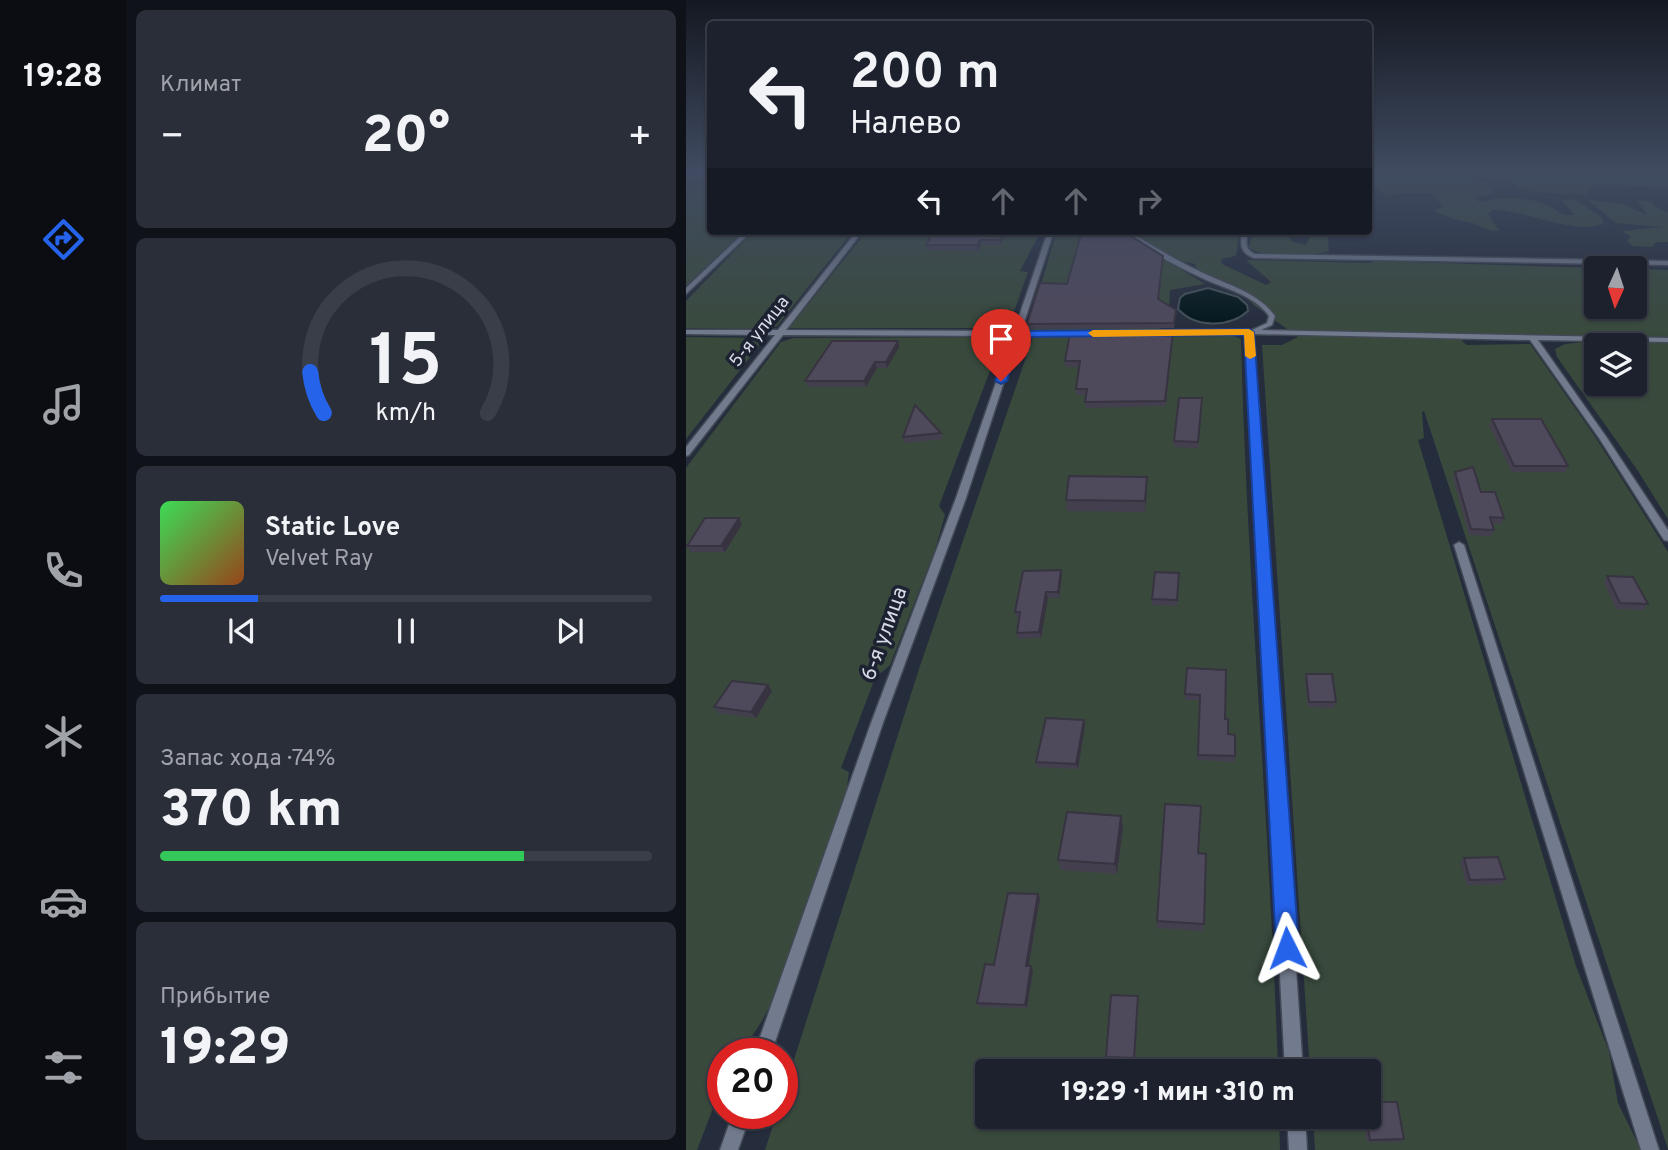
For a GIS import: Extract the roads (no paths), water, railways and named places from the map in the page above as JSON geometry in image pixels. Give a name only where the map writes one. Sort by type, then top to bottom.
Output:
[{"type":"lane","points":[[686,292],[744,235]]},
{"type":"lane","name":"5-я улица","points":[[686,453],[857,235]]},
{"type":"lane","name":"6-я улица","points":[[768,1038],[877,723],[961,498],[1050,235]]},
{"type":"lane","points":[[1131,235],[1201,276],[1242,293],[1269,310],[1272,316],[1270,324],[1249,332]]},
{"type":"lane","points":[[1244,235],[1242,248],[1254,256],[1668,262]]},
{"type":"lane","points":[[686,332],[1101,333]]},
{"type":"lane","points":[[1249,332],[1293,1059]]},
{"type":"lane","points":[[1142,333],[1249,332],[1668,340]]},
{"type":"lane","points":[[1532,337],[1603,438],[1668,538]]},
{"type":"lane","points":[[1459,545],[1650,1150]]},
{"type":"lane","points":[[729,1150],[736,1129]]},
{"type":"lane","points":[[1297,1129],[1298,1150]]}]
